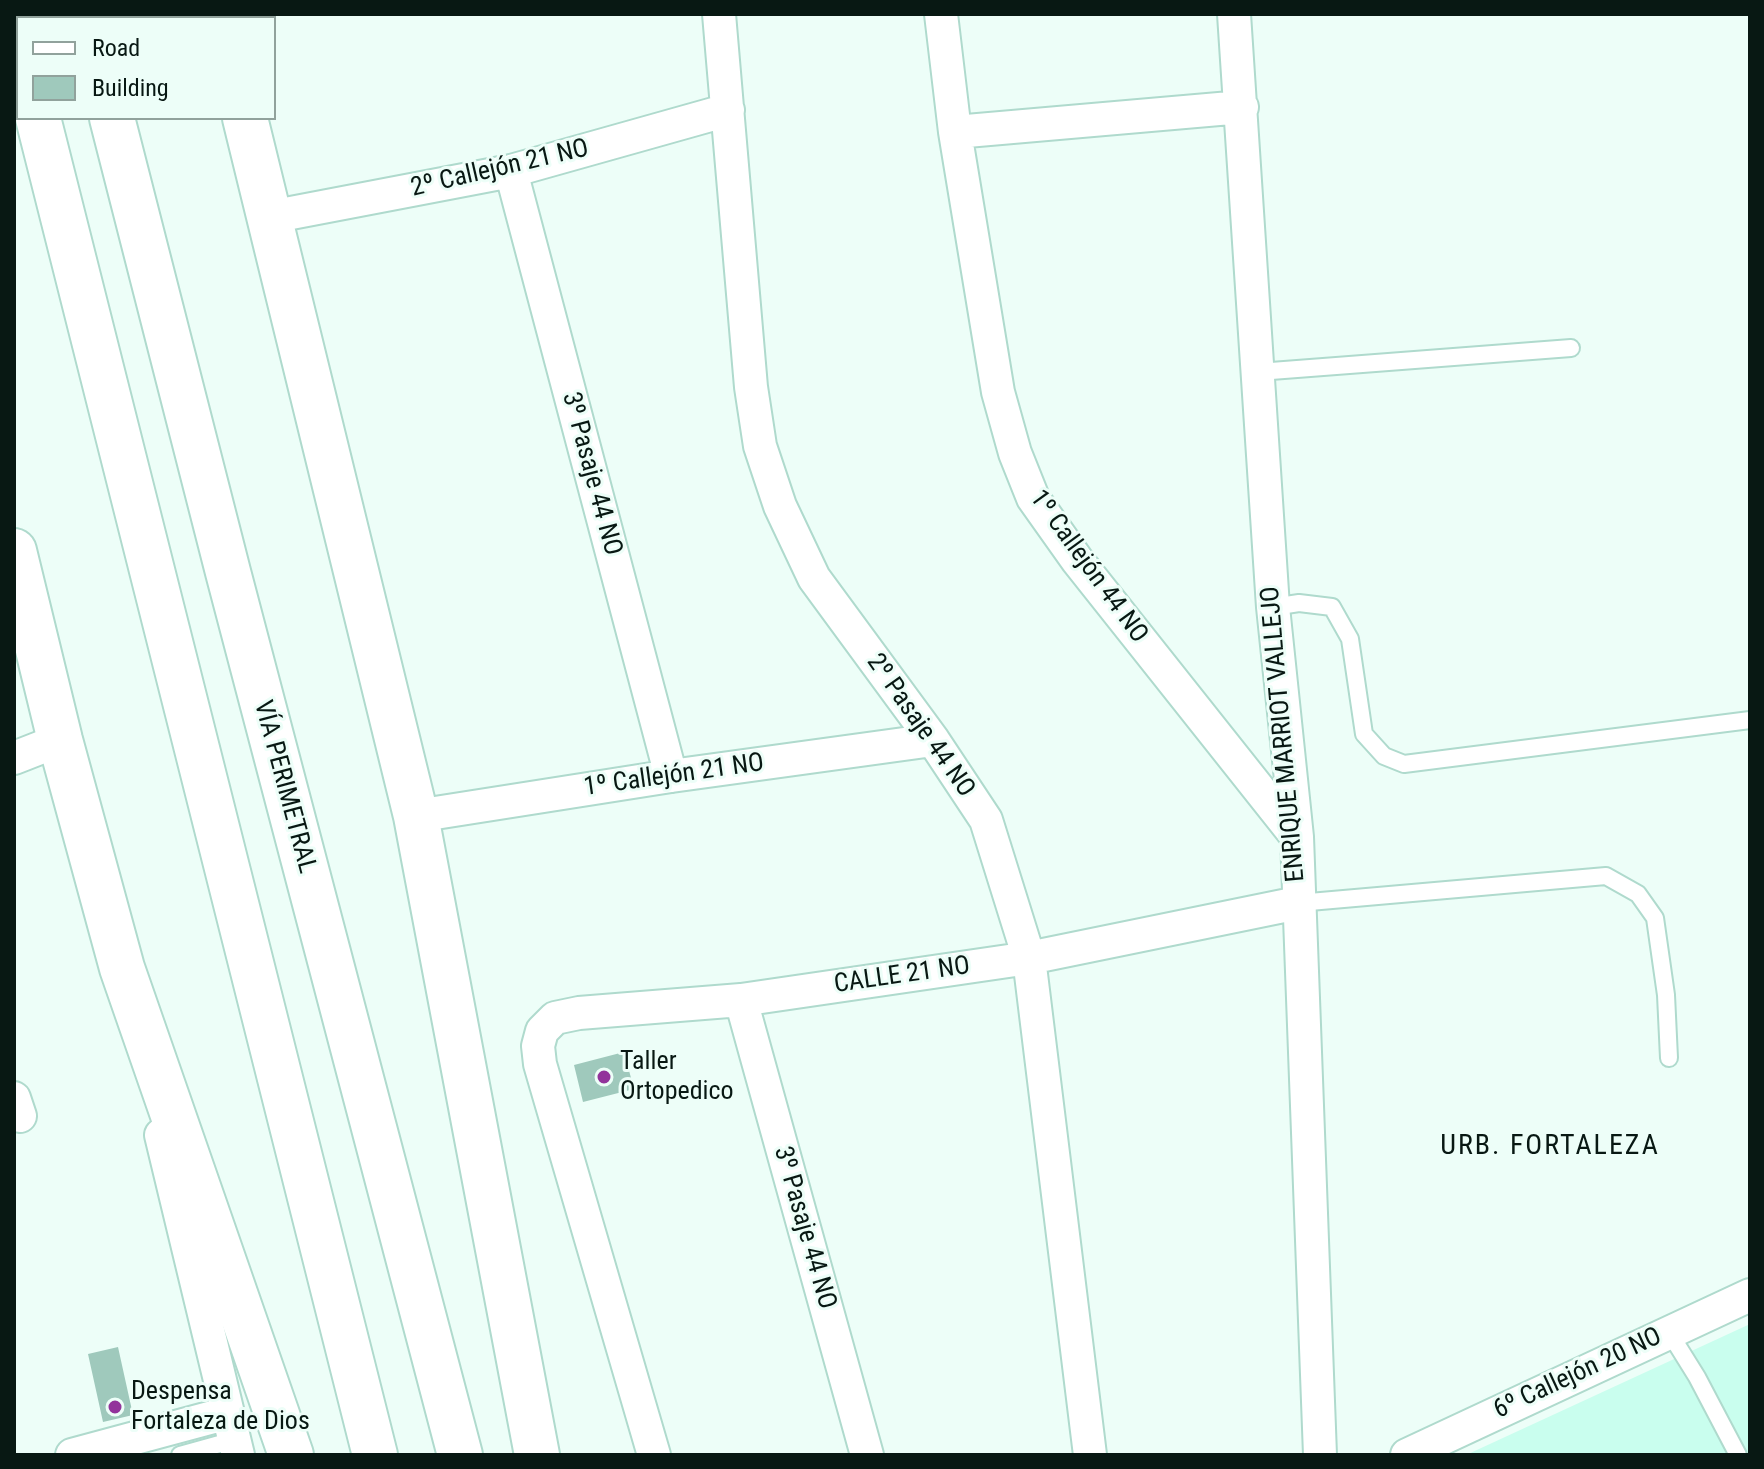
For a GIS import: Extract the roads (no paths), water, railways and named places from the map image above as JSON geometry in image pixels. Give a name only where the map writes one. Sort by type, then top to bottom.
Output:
[{"type":"main road","points":[[38,120],[375,1455]]},
{"type":"main road","name":"VÍA PERIMETRAL","points":[[113,120],[460,1455]]},
{"type":"main road","points":[[246,120],[416,816],[537,1455]]},
{"type":"main road","points":[[14,551],[60,740],[122,968],[291,1455]]},
{"type":"street","name":"2º Pasaje 44 NO","points":[[719,14],[751,387],[765,461],[780,506],[814,578],[933,740],[986,820],[1029,958],[1090,1455]]},
{"type":"street","name":"1º Callejón 44 NO","points":[[941,14],[955,132],[998,392],[1015,453],[1033,498],[1077,560],[1297,837]]},
{"type":"street","name":"ENRIQUE MARRIOT VALLEJO","points":[[1234,14],[1273,607],[1297,837],[1320,1455]]},
{"type":"street","points":[[955,132],[1242,107]]},
{"type":"street","name":"2º Callejón 21 NO","points":[[270,217],[511,171],[728,110]]},
{"type":"street","name":"3º Pasaje 44 NO","points":[[511,171],[671,776]]},
{"type":"street","points":[[14,758],[60,740]]},
{"type":"street","name":"1º Callejón 21 NO","points":[[416,816],[671,776],[933,740]]},
{"type":"street","name":"CALLE 21 NO","points":[[654,1455],[540,1064],[538,1046],[542,1031],[555,1018],[579,1013],[741,1000],[1029,958],[1298,903]]},
{"type":"street","points":[[72,1455],[234,1436],[122,968]]},
{"type":"street","name":"3º Pasaje 44 NO","points":[[741,1000],[867,1455]]},
{"type":"street","name":"6º Callejón 20 NO","points":[[1407,1455],[1453,1445],[1669,1332],[1750,1295]]},
{"type":"lane","points":[[1258,372],[1571,348]]},
{"type":"lane","points":[[1273,607],[1299,603],[1332,607],[1350,639],[1364,734],[1384,756],[1404,764],[1750,720]]},
{"type":"lane","points":[[1298,903],[1606,876],[1638,894],[1655,918],[1666,995],[1669,1058]]},
{"type":"lane","points":[[1669,1332],[1697,1377],[1738,1455]]},
{"type":"lane","points":[[180,1455],[234,1436]]},
{"type":"place","name":"Taller Ortopedico","points":[[604,1077]]},
{"type":"place","name":"Despensa Fortaleza de Dios","points":[[115,1407]]},
{"type":"district","name":"URB. FORTALEZA","points":[[1550,1147]]}]
